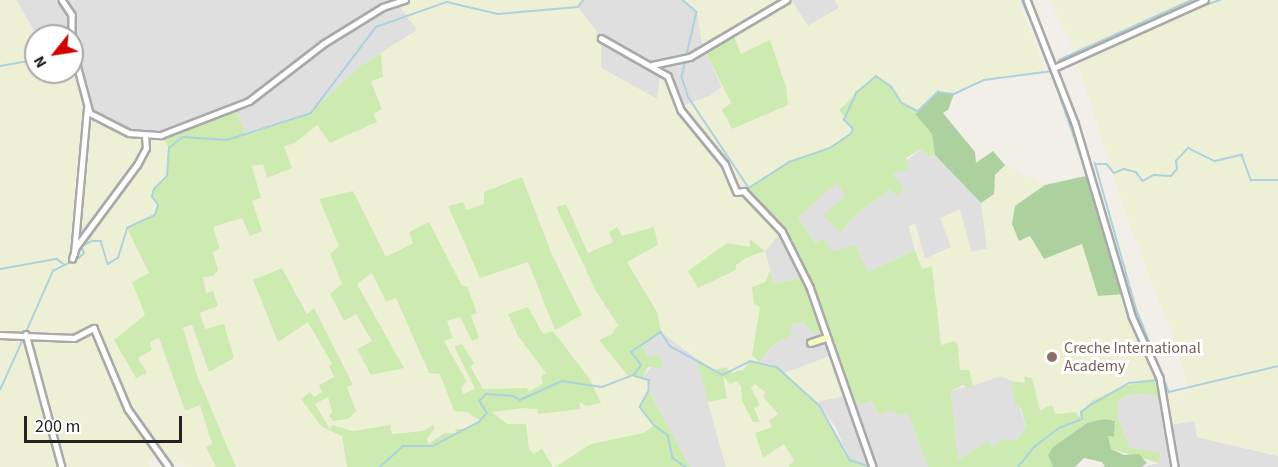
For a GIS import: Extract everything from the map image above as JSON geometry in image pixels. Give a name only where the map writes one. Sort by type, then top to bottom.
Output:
[{"type":"street","points":[[62,0],[72,15],[72,24]]},
{"type":"street","points":[[87,106],[96,119],[145,136],[197,123],[249,101],[323,44],[383,7],[405,0]]},
{"type":"street","points":[[652,65],[690,57],[786,0]]},
{"type":"street","points":[[1027,0],[1056,67],[1132,316],[1160,378],[1175,467]]},
{"type":"street","points":[[1056,67],[1205,0]]},
{"type":"street","points":[[601,38],[668,76],[681,111],[725,164],[737,192],[744,191],[782,231],[810,287],[873,467]]},
{"type":"street","points":[[82,84],[87,106],[73,256],[137,165],[146,148],[145,136]]},
{"type":"street","points":[[0,335],[26,334],[74,338],[94,328],[128,410],[169,467]]},
{"type":"street","points":[[26,334],[62,467]]},
{"type":"street","points":[[811,344],[826,338]]},
{"type":"shaded area","points":[[16,0],[395,0],[418,30],[357,68],[311,113],[245,134],[235,107],[161,135],[145,136],[109,125],[91,113],[81,84],[84,84],[84,24],[30,24]]},
{"type":"shaded area","points":[[583,0],[683,0],[697,12],[703,47],[722,87],[710,96],[680,107],[662,71],[657,99],[601,68],[601,38],[578,7]]},
{"type":"shaded area","points":[[791,0],[835,0],[839,8],[808,26]]},
{"type":"shaded area","points":[[921,149],[929,157],[935,155],[981,203],[988,249],[971,252],[960,210],[951,247],[925,259],[915,224],[909,227],[915,250],[868,272],[816,244],[798,218],[837,181],[846,196],[840,233],[855,215],[891,189],[903,189],[891,173]]},
{"type":"shaded area","points":[[782,231],[805,277],[774,284],[765,251]]},
{"type":"shaded area","points":[[803,322],[810,329],[823,329],[833,355],[782,374],[773,365],[760,362],[772,346],[791,336],[791,325]]},
{"type":"shaded area","points":[[661,332],[696,358],[726,467],[690,467],[649,391],[648,380],[643,377],[660,356],[648,356],[641,343],[652,341]]},
{"type":"shaded area","points":[[1000,376],[1010,377],[1026,427],[1017,440],[1001,440],[993,449],[988,442],[958,460],[951,391]]},
{"type":"shaded area","points":[[1133,393],[1156,394],[1166,425],[1195,421],[1197,437],[1278,456],[1278,467],[1142,467],[1159,463],[1130,448],[1118,418],[1117,401]]},
{"type":"shaded area","points":[[835,395],[849,395],[908,412],[928,467],[865,467],[850,460],[835,426],[816,402]]},
{"type":"green space","points":[[0,0],[16,0],[30,24],[24,24],[24,84],[83,84],[91,114],[129,132],[161,135],[169,148],[167,176],[154,189],[158,205],[155,215],[147,217],[149,273],[132,282],[145,316],[138,358],[149,342],[159,338],[185,411],[200,405],[212,444],[207,447],[216,467],[185,467],[181,461],[171,467],[161,457],[147,461],[151,467],[0,467]]},
{"type":"green space","points":[[395,0],[583,0],[578,7],[601,38],[601,68],[657,99],[661,70],[668,76],[680,107],[710,96],[722,87],[731,104],[732,129],[741,54],[732,31],[703,47],[697,12],[683,0],[791,0],[808,26],[839,8],[835,0],[1018,0],[1043,65],[1041,74],[984,80],[954,94],[938,92],[918,111],[902,103],[891,86],[876,77],[844,120],[853,129],[851,134],[830,148],[789,162],[745,190],[782,231],[765,251],[770,270],[754,304],[760,307],[755,338],[760,362],[732,373],[726,367],[715,370],[661,332],[657,312],[627,261],[643,255],[654,227],[622,236],[616,228],[613,242],[588,254],[566,204],[557,207],[597,293],[619,325],[612,334],[623,369],[628,376],[649,380],[643,404],[644,414],[650,416],[654,425],[644,434],[591,444],[555,467],[542,448],[534,454],[529,449],[525,424],[507,424],[492,416],[492,412],[505,407],[580,409],[580,401],[600,403],[593,384],[553,331],[543,334],[528,307],[538,362],[546,373],[543,383],[529,392],[527,388],[483,389],[462,344],[454,346],[475,383],[473,391],[463,394],[461,387],[467,381],[443,340],[446,321],[460,317],[472,341],[479,338],[471,315],[476,313],[429,223],[413,243],[386,258],[319,199],[340,246],[330,254],[342,284],[330,294],[344,320],[356,314],[372,341],[357,349],[371,375],[387,339],[357,284],[372,273],[385,302],[396,297],[429,373],[440,373],[454,410],[467,412],[481,421],[455,433],[445,433],[428,444],[427,439],[433,433],[429,425],[423,431],[392,434],[389,425],[353,431],[333,425],[330,429],[315,404],[328,396],[332,412],[329,416],[349,396],[347,387],[352,385],[282,268],[253,281],[278,342],[308,322],[332,364],[334,377],[322,392],[314,397],[310,393],[322,427],[342,436],[347,467],[236,467],[197,375],[183,328],[192,325],[209,372],[224,325],[205,329],[200,313],[206,293],[203,276],[212,252],[220,249],[212,227],[243,218],[252,200],[261,198],[252,166],[263,163],[268,178],[292,167],[284,146],[295,143],[317,124],[374,114],[382,108],[371,80],[383,77],[381,53],[417,30]],"holes":[[[522,177],[551,252],[582,315],[555,329],[528,262],[480,278],[448,206],[463,202],[465,210],[484,204]],[[750,240],[764,251],[746,258],[735,265],[736,270],[722,275],[750,247]]]},
{"type":"green space","points":[[1049,0],[1278,0],[1278,456],[1197,437],[1195,421],[1170,425],[1165,394],[1188,391],[1177,347],[1129,224],[1072,46]]},
{"type":"green space","points":[[732,31],[741,54],[770,40],[786,87],[788,105],[732,129],[722,110],[731,103],[703,47]]},
{"type":"green space","points":[[381,53],[383,77],[371,81],[382,109],[374,114],[377,122],[330,143],[317,125],[295,143],[284,146],[292,168],[267,178],[263,164],[252,166],[261,198],[252,201],[262,231],[250,236],[242,218],[213,227],[220,249],[213,252],[218,270],[214,276],[203,277],[206,293],[213,291],[218,306],[200,313],[205,329],[224,324],[234,358],[209,372],[192,325],[183,328],[197,375],[236,467],[216,467],[206,447],[212,444],[200,405],[185,411],[159,338],[150,342],[152,350],[138,358],[147,373],[136,378],[114,340],[145,315],[132,282],[149,273],[127,228],[155,215],[158,205],[152,197],[154,189],[167,176],[169,148],[161,135],[235,107],[245,134],[311,113],[357,68]]},
{"type":"green space","points":[[876,76],[891,86],[902,103],[918,111],[915,114],[932,134],[935,155],[929,157],[921,149],[906,158],[909,169],[892,173],[904,189],[896,196],[891,189],[855,215],[840,233],[823,215],[845,196],[837,182],[798,218],[816,244],[823,238],[832,252],[855,245],[868,272],[915,250],[922,269],[932,266],[941,345],[954,341],[958,345],[960,370],[969,370],[973,386],[968,389],[963,385],[951,391],[958,460],[988,441],[993,448],[1001,440],[1017,440],[1026,427],[1021,408],[1015,404],[1011,381],[1025,383],[1024,376],[1032,378],[1040,410],[1052,405],[1056,414],[1076,412],[1079,417],[1091,401],[1124,386],[1160,378],[1166,425],[1156,395],[1133,393],[1117,401],[1118,418],[1130,448],[1161,452],[1159,463],[1111,449],[1108,436],[1114,437],[1115,421],[1087,423],[1053,447],[1048,455],[1053,467],[928,467],[908,413],[900,416],[892,410],[879,415],[872,401],[853,406],[823,329],[812,333],[803,322],[791,325],[791,336],[772,346],[760,362],[777,367],[820,406],[850,460],[865,467],[788,467],[794,460],[784,444],[763,458],[755,433],[772,427],[769,420],[778,414],[763,397],[765,392],[755,384],[751,388],[760,405],[754,408],[760,422],[753,422],[742,401],[741,386],[736,381],[730,384],[723,376],[727,398],[708,402],[696,358],[715,370],[726,367],[732,373],[744,369],[750,361],[759,362],[752,355],[760,307],[754,304],[752,287],[765,282],[770,270],[774,284],[805,277],[789,241],[744,191],[789,162],[830,148],[851,134],[853,129],[839,110]]},
{"type":"green space","points":[[938,92],[954,94],[948,110],[943,113],[975,152],[976,163],[993,151],[1005,165],[995,175],[994,194],[981,203],[935,155],[932,134],[915,114]]},
{"type":"green space","points":[[1005,165],[1045,185],[1032,195],[1019,241],[1029,236],[1044,259],[1082,244],[1098,296],[1126,294],[1160,378],[1124,386],[1091,401],[1080,417],[1066,412],[1056,415],[1040,410],[1032,379],[1024,376],[1025,383],[1020,384],[1000,376],[973,386],[969,370],[960,370],[941,346],[932,267],[922,269],[909,226],[915,224],[925,259],[951,247],[940,218],[960,209],[971,252],[987,249],[981,201],[995,175]]},
{"type":"green space","points":[[1090,175],[1126,294],[1098,296],[1082,244],[1044,259],[1030,236],[1019,241],[1012,224],[1015,206],[1045,185]]},
{"type":"green space","points":[[522,177],[551,252],[582,315],[555,330],[528,262],[480,278],[448,206],[463,202],[466,210],[484,204],[484,192]]},
{"type":"green space","points":[[353,191],[386,257],[413,243],[409,232],[429,222],[462,286],[467,286],[477,313],[471,315],[479,338],[472,341],[460,317],[447,321],[453,338],[444,341],[467,382],[461,387],[463,394],[475,389],[454,346],[462,344],[474,363],[471,367],[483,389],[527,388],[529,392],[543,383],[541,376],[546,373],[518,336],[508,314],[528,307],[543,334],[553,331],[589,378],[601,403],[586,406],[580,402],[580,409],[539,414],[537,409],[523,408],[492,412],[507,424],[526,424],[529,449],[534,454],[542,448],[553,467],[347,467],[342,436],[322,427],[301,399],[310,392],[314,397],[322,392],[319,385],[334,377],[329,366],[332,364],[308,322],[278,342],[253,280],[282,268],[307,314],[314,308],[353,385],[347,387],[356,411],[348,419],[333,421],[329,416],[332,412],[328,397],[315,404],[330,429],[332,425],[353,431],[390,425],[392,434],[423,431],[433,425],[435,428],[427,439],[428,444],[445,433],[455,433],[456,429],[466,429],[481,421],[467,412],[454,411],[440,374],[429,373],[396,298],[386,302],[372,273],[357,284],[404,368],[371,375],[357,349],[372,341],[356,314],[344,321],[330,294],[342,284],[330,254],[339,246],[319,199]]},
{"type":"green space","points":[[566,204],[588,253],[613,242],[609,232],[617,227],[622,236],[654,227],[658,245],[627,262],[657,312],[661,331],[652,341],[641,344],[648,356],[659,355],[663,368],[648,367],[643,377],[628,376],[599,340],[612,334],[618,325],[597,293],[556,207]]},
{"type":"green space","points":[[750,239],[765,251],[746,258],[736,265],[736,270],[698,288],[688,271],[727,243],[750,247]]},
{"type":"green space","points":[[833,355],[849,395],[816,402],[782,374]]},
{"type":"green space","points":[[723,375],[741,385],[753,422],[760,421],[754,408],[760,405],[751,388],[755,384],[765,392],[763,397],[778,414],[764,458],[784,444],[794,460],[788,467],[726,467],[708,402],[726,398]]},
{"type":"green space","points":[[649,391],[690,467],[555,467],[591,444],[644,433],[654,425],[640,407]]},
{"type":"green space","points":[[1104,419],[1115,421],[1114,437],[1108,436],[1111,449],[1124,455],[1139,454],[1147,463],[1142,467],[1105,467],[1102,462],[1084,458],[1075,467],[1053,467],[1048,455],[1053,447],[1087,423]]},
{"type":"waterway","points":[[26,332],[53,271],[79,258],[84,253],[81,247],[92,241],[101,241],[108,264],[118,258],[127,228],[155,215],[158,205],[152,197],[154,189],[167,176],[169,148],[183,137],[227,140],[311,113],[376,27],[447,2],[498,14],[578,7],[583,0]]},
{"type":"waterway","points":[[683,0],[697,12],[687,55]]},
{"type":"waterway","points":[[1022,0],[1041,43]]},
{"type":"waterway","points":[[1059,60],[1192,0]]},
{"type":"waterway","points":[[1176,15],[1220,0]]},
{"type":"waterway","points":[[1047,58],[1084,165]]},
{"type":"waterway","points":[[686,60],[682,77],[689,98],[749,188],[789,162],[830,148],[851,134],[853,129],[844,120],[856,93],[876,76],[891,86],[902,103],[918,111],[938,92],[954,94],[984,80],[1052,71]]},
{"type":"waterway","points":[[0,66],[24,62]]},
{"type":"waterway","points":[[1061,68],[1071,63]]},
{"type":"waterway","points":[[1163,377],[1136,309],[1095,164],[1107,164],[1114,173],[1124,169],[1136,172],[1143,181],[1154,175],[1171,176],[1177,169],[1176,161],[1188,148],[1215,161],[1242,155],[1251,180],[1278,180]]},
{"type":"waterway","points":[[0,269],[57,259],[65,265]]},
{"type":"waterway","points":[[380,467],[403,446],[433,446],[479,422],[487,413],[479,401],[486,394],[513,396],[520,400],[562,381],[602,387],[634,375],[641,365],[631,352],[661,332],[670,346],[723,375],[750,361],[777,367],[820,406],[850,460],[870,467]]},
{"type":"waterway","points":[[0,390],[24,337]]},
{"type":"waterway","points":[[1165,381],[1169,392],[1278,366]]},
{"type":"waterway","points":[[635,376],[649,380],[649,391],[640,407],[654,425],[668,435],[673,458],[686,467]]},
{"type":"waterway","points":[[1018,467],[1034,447],[1059,428],[1082,419],[1081,412],[1089,406],[1129,383],[1158,380]]},
{"type":"place","name":"Creche International Academy","points":[[1052,357]]}]
